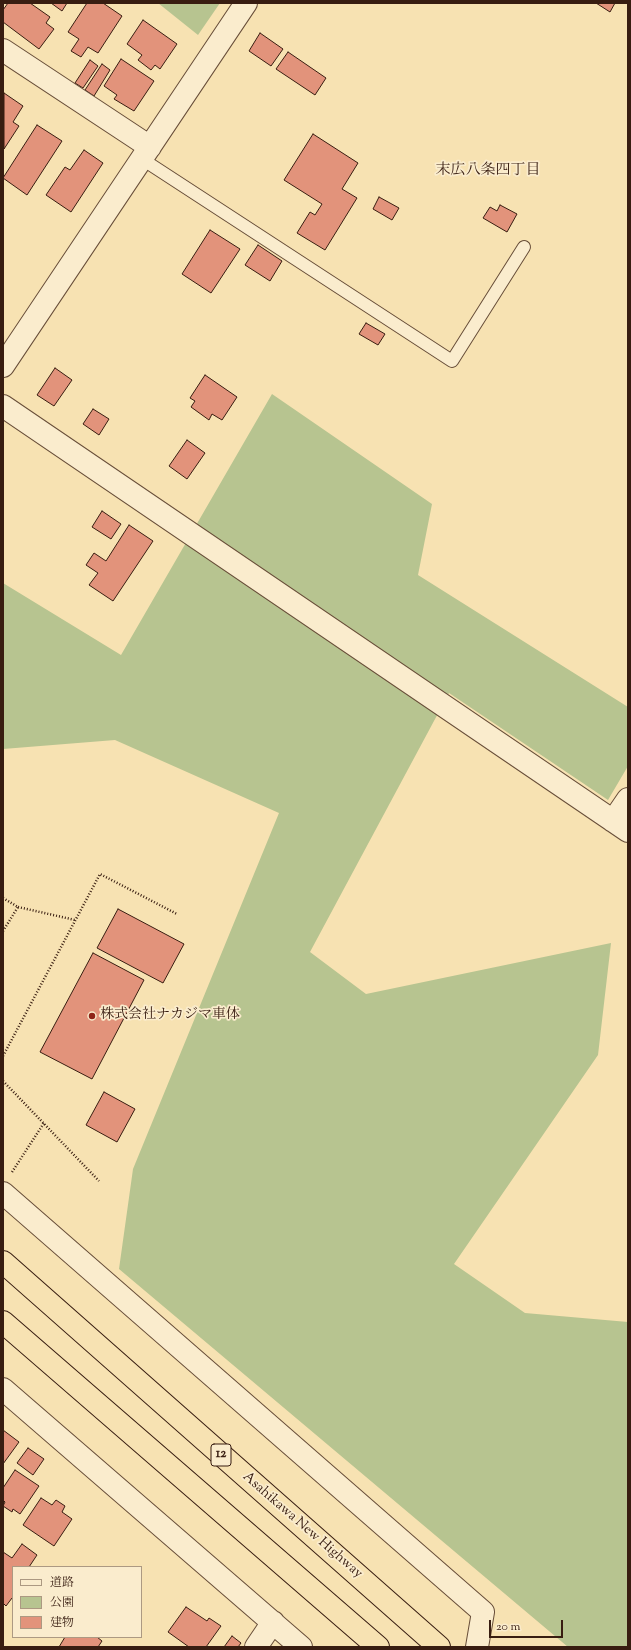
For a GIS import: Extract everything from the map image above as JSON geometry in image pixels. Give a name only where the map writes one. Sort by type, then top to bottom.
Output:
[{"type":"highway","name":"Asahikawa New Highway","points":[[3,1262],[438,1647]]},
{"type":"highway","points":[[3,1322],[378,1647]]},
{"type":"street","points":[[3,366],[246,3]]},
{"type":"street","points":[[3,50],[146,153]]},
{"type":"street","points":[[3,406],[621,826],[628,799]]},
{"type":"street","points":[[3,1193],[483,1612],[477,1647]]},
{"type":"street","points":[[3,1389],[301,1647]]},
{"type":"street","points":[[256,1647],[273,1622]]},
{"type":"lane","points":[[146,153],[452,361],[524,247]]},
{"type":"path","points":[[3,1056],[100,874],[177,914]]},
{"type":"path","points":[[3,898],[18,907],[75,920]]},
{"type":"path","points":[[3,931],[18,907]]},
{"type":"path","points":[[3,1081],[99,1181]]},
{"type":"path","points":[[11,1173],[44,1124]]},
{"type":"green space","points":[[158,3],[220,3],[198,35]]},
{"type":"green space","points":[[272,394],[432,504],[418,575],[628,707],[628,766],[608,800],[449,693],[310,952],[366,994],[611,943],[598,1055],[454,1264],[525,1313],[628,1322],[628,1647],[568,1647],[119,1269],[133,1169],[279,813],[115,740],[3,749],[3,583],[121,655]]},
{"type":"building","points":[[8,3],[30,3],[50,17],[46,23],[54,29],[39,49],[3,22],[3,10]]},
{"type":"building","points":[[51,3],[67,3],[62,11]]},
{"type":"building","points":[[87,3],[103,3],[122,16],[98,53],[88,47],[81,57],[71,51],[79,39],[68,32]]},
{"type":"building","points":[[596,3],[615,3],[610,12]]},
{"type":"building","points":[[143,20],[177,44],[160,69],[155,65],[151,70],[138,60],[142,55],[127,44]]},
{"type":"building","points":[[260,33],[283,49],[271,66],[249,51]]},
{"type":"building","points":[[288,52],[326,78],[315,95],[276,69]]},
{"type":"building","points":[[121,59],[154,81],[134,111],[114,99],[117,95],[104,86]]},
{"type":"building","points":[[90,60],[98,66],[83,88],[75,83]]},
{"type":"building","points":[[102,64],[110,70],[94,96],[85,90]]},
{"type":"building","points":[[4,93],[23,106],[13,122],[19,126],[4,149]]},
{"type":"building","points":[[37,125],[62,141],[27,195],[3,178]]},
{"type":"building","points":[[313,134],[358,163],[342,189],[357,198],[325,250],[297,233],[310,212],[315,215],[322,204],[284,180]]},
{"type":"building","points":[[84,150],[103,163],[71,212],[46,195],[65,167],[70,170]]},
{"type":"building","points":[[379,197],[399,208],[392,220],[373,209]]},
{"type":"building","points":[[500,205],[517,214],[507,232],[483,218],[490,207],[497,211]]},
{"type":"building","points":[[210,230],[240,249],[211,293],[182,274]]},
{"type":"building","points":[[258,245],[282,261],[270,281],[245,265]]},
{"type":"building","points":[[366,323],[385,334],[378,345],[359,334]]},
{"type":"building","points":[[55,368],[72,380],[54,406],[37,395]]},
{"type":"building","points":[[205,375],[237,397],[222,420],[212,414],[209,420],[191,407],[195,401],[190,398]]},
{"type":"building","points":[[93,409],[109,419],[99,435],[83,424]]},
{"type":"building","points":[[187,440],[205,453],[187,479],[169,466]]},
{"type":"building","points":[[102,511],[121,524],[111,539],[92,527]]},
{"type":"building","points":[[129,525],[153,541],[113,601],[89,585],[98,573],[86,565],[94,553],[106,561]]},
{"type":"building","points":[[118,909],[184,944],[163,983],[97,948]]},
{"type":"building","name":"株式会社ナカジマ車体","points":[[93,953],[144,980],[92,1079],[40,1052]]},
{"type":"building","points":[[104,1092],[135,1109],[117,1142],[86,1125]]},
{"type":"building","points":[[3,1430],[19,1442],[3,1464]]},
{"type":"building","points":[[28,1448],[44,1459],[33,1475],[17,1463]]},
{"type":"building","points":[[15,1470],[39,1486],[20,1514],[13,1509],[12,1512],[3,1506],[5,1502],[3,1500],[3,1488]]},
{"type":"building","points":[[41,1498],[52,1505],[56,1500],[65,1506],[62,1512],[72,1519],[54,1546],[23,1525]]},
{"type":"building","points":[[22,1544],[37,1555],[30,1566],[12,1566],[12,1598],[6,1606],[3,1603],[3,1552],[12,1558]]},
{"type":"building","points":[[186,1607],[207,1621],[209,1618],[221,1626],[206,1647],[189,1647],[168,1632]]},
{"type":"building","points":[[232,1636],[241,1643],[238,1647],[224,1647]]},
{"type":"building","points":[[64,1638],[98,1638],[102,1641],[98,1647],[59,1647]]},
{"type":"place","name":"株式会社ナカジマ車体","points":[[92,1016]]},
{"type":"district","name":"末広八条四丁目","points":[[488,171]]}]
